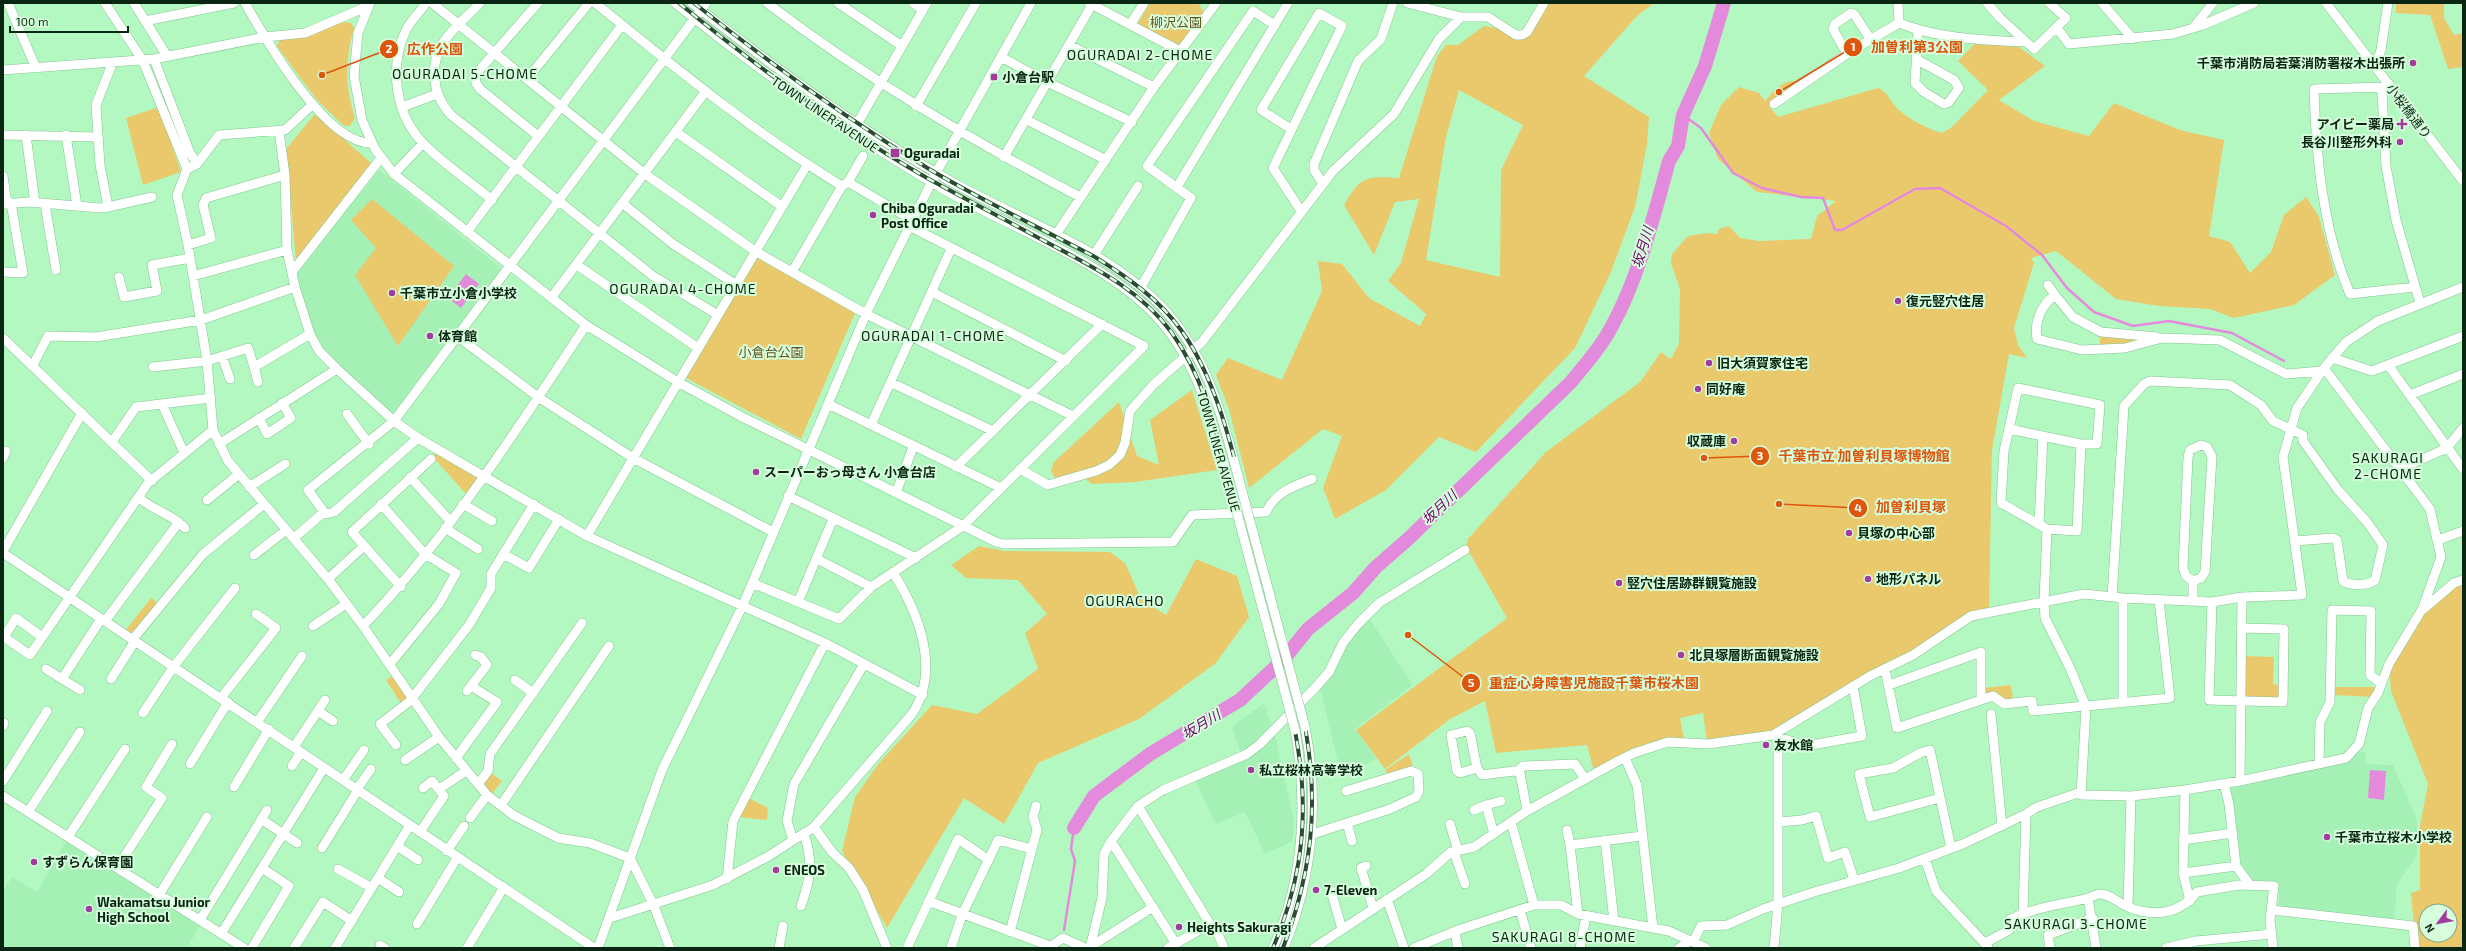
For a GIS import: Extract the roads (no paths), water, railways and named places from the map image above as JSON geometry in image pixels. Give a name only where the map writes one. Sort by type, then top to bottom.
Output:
[{"type":"street","points":[[8,3],[36,68]]},
{"type":"street","points":[[105,3],[143,61],[187,169]]},
{"type":"street","points":[[134,3],[167,56]]},
{"type":"street","points":[[145,21],[191,7],[234,3]]},
{"type":"street","points":[[245,3],[265,37],[313,104],[346,137],[360,144],[372,143]]},
{"type":"street","points":[[426,3],[407,29],[400,46],[396,75],[402,107],[412,130],[423,143],[492,200]]},
{"type":"street","points":[[432,3],[645,174],[755,251],[866,314],[1073,416]]},
{"type":"street","points":[[480,3],[448,35],[439,50],[434,79],[437,94],[451,115],[653,276],[718,315]]},
{"type":"street","points":[[538,3],[478,69],[475,75],[476,83],[480,89],[538,136]]},
{"type":"street","points":[[527,79],[589,3]]},
{"type":"street","points":[[595,3],[663,59],[807,165],[845,184],[911,223],[951,249],[1144,346],[963,526],[894,574],[872,587],[838,619],[752,583]]},
{"type":"street","name":"TOWN LINER AVENUE","points":[[674,3],[827,117],[931,182],[1113,281],[1154,314],[1172,335],[1185,357],[1208,405],[1295,730],[1301,774],[1301,831],[1291,891],[1273,948]]},
{"type":"street","name":"TOWN LINER AVENUE","points":[[692,3],[703,6],[772,66],[857,124],[936,172],[1055,236],[1113,265],[1162,306],[1194,349],[1218,403],[1305,727],[1312,773],[1313,834],[1302,894],[1284,948]]},
{"type":"street","points":[[768,3],[880,84],[959,132],[1080,196]]},
{"type":"street","points":[[838,3],[902,46]]},
{"type":"street","points":[[857,124],[925,7],[913,3]]},
{"type":"street","points":[[916,106],[976,3]]},
{"type":"street","points":[[598,948],[662,770],[743,605],[866,314],[936,172],[1031,3]]},
{"type":"street","points":[[1130,25],[1144,3]]},
{"type":"street","points":[[1055,236],[1080,196],[1132,122],[1154,87],[1216,3]]},
{"type":"street","points":[[1176,187],[1288,3]]},
{"type":"street","points":[[1323,184],[1314,170],[1314,164],[1358,61],[1381,40],[1393,3]]},
{"type":"street","points":[[1407,3],[1462,17],[1488,17],[1516,35],[1522,35],[1527,32],[1544,3]]},
{"type":"street","points":[[1898,3],[1899,23]]},
{"type":"street","points":[[1987,3],[2034,49],[2066,18],[2049,3]]},
{"type":"street","points":[[2102,3],[2133,39]]},
{"type":"street","points":[[2192,29],[2213,3]]},
{"type":"street","points":[[2057,28],[2069,44],[2133,39],[2192,29],[2254,3]]},
{"type":"street","name":"小桜橋通り","points":[[2326,3],[2375,66],[2388,86],[2463,181]]},
{"type":"street","points":[[2375,66],[2381,50],[2388,3]]},
{"type":"street","points":[[1004,157],[1092,4],[1180,51]]},
{"type":"street","points":[[3,70],[143,61],[265,37],[305,33],[369,5]]},
{"type":"street","points":[[369,5],[358,33],[354,76],[358,106],[372,143],[381,158],[394,174],[509,266],[586,325],[678,382],[808,450],[963,526],[1004,544],[1173,542],[1192,514],[1266,512],[1277,495],[1287,489],[1312,479]]},
{"type":"street","points":[[418,438],[334,512],[326,514],[308,490],[369,444],[394,421],[703,6]]},
{"type":"street","points":[[1141,287],[1191,198],[1147,166],[1253,11],[1275,24]]},
{"type":"street","points":[[1291,129],[1261,110],[1319,13],[1342,26],[1272,168],[1302,211]]},
{"type":"street","points":[[1847,54],[1833,29],[1835,24],[1850,13],[1854,14],[1871,40]]},
{"type":"street","points":[[1020,469],[1048,485],[1109,466],[1120,455],[1126,443],[1130,411],[1154,384],[1194,349],[1227,309],[1333,171],[1394,114],[1439,39],[1462,17]]},
{"type":"street","points":[[1899,23],[1918,30],[1969,39],[2026,42]]},
{"type":"street","points":[[1774,104],[1847,54],[1899,23]]},
{"type":"street","points":[[467,232],[622,25]]},
{"type":"street","points":[[1916,59],[1954,80],[1959,88],[1949,102],[1944,104],[1924,92],[1915,83],[1916,59],[1918,30]]},
{"type":"street","points":[[1069,45],[1154,87]]},
{"type":"street","points":[[1001,57],[1047,82],[1132,122]]},
{"type":"street","points":[[154,59],[190,153],[196,164]]},
{"type":"street","points":[[108,207],[97,137],[96,105],[112,64]]},
{"type":"street","points":[[2388,86],[2314,89],[2315,137],[2328,219],[2341,274],[2350,294],[2415,287]]},
{"type":"street","points":[[2388,86],[2382,92],[2386,166],[2396,220],[2420,303]]},
{"type":"street","points":[[551,298],[706,91]]},
{"type":"street","points":[[402,107],[437,94]]},
{"type":"street","points":[[313,104],[285,130],[219,136],[196,164],[187,169],[177,195],[188,244],[201,320],[207,361],[213,430],[219,444],[238,474],[328,579],[364,626],[439,736],[487,795],[527,823],[558,838],[590,843],[630,858],[654,906],[670,948]]},
{"type":"street","points":[[1026,120],[1106,160]]},
{"type":"street","points":[[279,131],[285,176],[287,250],[295,288],[310,334],[319,351],[336,369],[394,421],[418,438],[587,536],[825,643],[923,695]]},
{"type":"street","points":[[676,132],[781,206]]},
{"type":"street","points":[[3,135],[66,135],[97,137]]},
{"type":"street","points":[[26,135],[35,203]]},
{"type":"street","points":[[66,135],[77,206]]},
{"type":"street","points":[[394,174],[423,143]]},
{"type":"street","points":[[792,272],[863,156]]},
{"type":"street","points":[[292,272],[381,158]]},
{"type":"street","points":[[587,536],[781,206],[807,165]]},
{"type":"street","points":[[3,176],[7,204],[23,273],[3,272]]},
{"type":"street","points":[[188,244],[211,238],[203,205],[206,198],[285,176]]},
{"type":"street","points":[[1094,255],[1138,186]]},
{"type":"street","points":[[7,204],[35,203],[108,207],[152,197]]},
{"type":"street","points":[[622,203],[673,244],[736,284]]},
{"type":"street","points":[[45,204],[56,270]]},
{"type":"street","points":[[871,425],[892,383],[951,249]]},
{"type":"street","points":[[194,276],[287,250]]},
{"type":"street","points":[[119,277],[124,297],[157,291],[152,265],[190,258]]},
{"type":"street","points":[[577,265],[698,348]]},
{"type":"street","points":[[2048,286],[2073,317],[2101,332],[2162,338],[2220,340],[2286,374],[2323,370]]},
{"type":"street","points":[[1314,948],[1426,874],[1440,860],[1456,851],[1474,847],[1527,811],[1625,758],[1668,742],[1708,744],[1778,735],[1853,686],[1913,655],[1971,616],[2044,600],[2084,594],[2123,598],[2212,602],[2242,597],[2302,595],[2283,456],[2297,408],[2323,370],[2346,342],[2378,321],[2463,287]]},
{"type":"street","points":[[33,365],[48,336],[96,337],[201,320],[295,288]]},
{"type":"street","points":[[932,292],[1066,361]]},
{"type":"street","points":[[2055,295],[2044,302],[2035,329],[2037,339],[2082,350],[2125,348],[2162,338]]},
{"type":"street","points":[[956,467],[1066,361],[1102,324]]},
{"type":"street","points":[[364,626],[401,587],[463,504],[538,397],[586,325]]},
{"type":"street","points":[[254,367],[310,334]]},
{"type":"street","points":[[457,336],[538,397],[633,458],[773,532]]},
{"type":"street","points":[[2332,358],[2372,371],[2463,336]]},
{"type":"street","points":[[3,338],[33,365],[152,481]]},
{"type":"street","points":[[153,367],[207,361],[248,348],[258,382]]},
{"type":"street","points":[[222,356],[230,380]]},
{"type":"street","points":[[2388,365],[2463,469]]},
{"type":"street","points":[[219,444],[336,369]]},
{"type":"street","points":[[2047,529],[2044,600],[2045,618],[2070,668],[2086,707],[2081,795],[2131,796],[2185,790],[2240,781],[2346,758],[2359,744],[2368,708],[2381,683],[2388,664],[2421,611],[2441,557],[2430,509],[2323,370]]},
{"type":"street","points":[[2410,395],[2463,374]]},
{"type":"street","points":[[2112,597],[2124,406],[2144,384],[2150,381],[2230,385],[2261,405],[2273,422],[2303,435],[2303,441],[2338,490],[2367,522],[2383,545],[2375,580],[2369,583],[2348,584],[2343,581],[2337,540],[2295,541]]},
{"type":"street","points":[[892,383],[993,431]]},
{"type":"street","points":[[2009,429],[2081,444],[2097,444],[2100,406],[2018,388],[2004,451],[2001,503],[2047,529],[2077,531],[2081,444]]},
{"type":"street","points":[[112,442],[136,407],[211,398]]},
{"type":"street","points":[[259,418],[267,434],[291,418],[282,403]]},
{"type":"street","points":[[162,404],[184,453]]},
{"type":"street","points":[[828,404],[913,447],[1001,488]]},
{"type":"street","points":[[82,413],[3,552],[103,620],[258,721],[324,768],[457,858],[504,887],[594,948]]},
{"type":"street","points":[[347,414],[369,444]]},
{"type":"street","points":[[2400,469],[2447,448],[2463,428]]},
{"type":"street","points":[[42,637],[148,483],[213,430]]},
{"type":"street","points":[[2039,524],[2043,436]]},
{"type":"street","points":[[2201,445],[2207,447],[2212,457],[2205,572],[2201,578],[2193,581],[2186,576],[2183,568],[2188,457],[2190,450],[2201,445]]},
{"type":"street","points":[[896,493],[913,447]]},
{"type":"street","points":[[401,587],[352,532],[431,459]]},
{"type":"street","points":[[249,487],[285,464]]},
{"type":"street","points":[[207,500],[238,474]]},
{"type":"street","points":[[410,478],[448,524],[478,549]]},
{"type":"street","points":[[788,496],[916,558]]},
{"type":"street","points":[[62,679],[103,620],[182,525],[147,506],[138,497]]},
{"type":"street","points":[[111,679],[134,640],[203,554],[264,504]]},
{"type":"street","points":[[381,504],[426,554],[456,573],[439,604],[390,664]]},
{"type":"street","points":[[463,504],[492,521]]},
{"type":"street","points":[[396,745],[380,724],[413,698],[469,625],[491,588],[491,574],[534,504]]},
{"type":"street","points":[[294,538],[324,512]]},
{"type":"street","points":[[503,554],[529,568],[559,519]]},
{"type":"street","points":[[798,602],[833,519]]},
{"type":"street","points":[[254,555],[286,530]]},
{"type":"street","points":[[2438,540],[2463,531]]},
{"type":"street","points":[[328,579],[364,546]]},
{"type":"street","points":[[1088,948],[1102,898],[1104,854],[1111,841],[1138,806],[1163,790],[1247,754],[1260,744],[1329,672],[1343,643],[1379,603],[1404,586],[1465,550]]},
{"type":"street","points":[[817,559],[872,587]]},
{"type":"street","points":[[610,918],[654,906],[727,879],[814,827],[912,714],[923,695],[925,674],[922,636],[906,592],[894,574]]},
{"type":"street","points":[[2421,611],[2454,582],[2463,580]]},
{"type":"street","points":[[2193,581],[2193,601]]},
{"type":"street","points":[[143,713],[174,666],[235,588]]},
{"type":"street","points":[[2240,781],[2242,597]]},
{"type":"street","points":[[2123,598],[2123,702]]},
{"type":"street","points":[[1886,669],[1897,728],[1993,696],[2004,704],[2032,701],[2033,711],[2170,698],[2159,600]]},
{"type":"street","points":[[2212,602],[2209,700],[2283,702],[2284,629],[2241,628]]},
{"type":"street","points":[[313,626],[346,604]]},
{"type":"street","points":[[2319,764],[2320,722],[2330,702],[2332,610],[2371,611],[2370,675],[2381,683]]},
{"type":"street","points":[[190,764],[225,700],[276,628],[256,614]]},
{"type":"street","points":[[478,784],[488,771],[490,754],[582,623]]},
{"type":"street","points":[[727,879],[733,822],[825,643]]},
{"type":"street","points":[[501,805],[610,646]]},
{"type":"street","points":[[1889,685],[1981,652],[1981,699]]},
{"type":"street","points":[[456,758],[497,702],[469,688],[488,665],[482,656],[475,655]]},
{"type":"street","points":[[258,721],[302,656]]},
{"type":"street","points":[[793,840],[787,821],[794,784],[864,664]]},
{"type":"street","points":[[46,669],[80,690]]},
{"type":"street","points":[[515,680],[533,693]]},
{"type":"street","points":[[1778,735],[1806,746],[1862,736],[1853,686]]},
{"type":"street","points":[[292,766],[298,749],[325,700]]},
{"type":"street","points":[[3,781],[47,711]]},
{"type":"street","points":[[318,711],[333,721]]},
{"type":"street","points":[[1991,714],[2002,826]]},
{"type":"street","points":[[234,786],[269,729]]},
{"type":"street","points":[[1478,768],[1460,772],[1457,771],[1451,735],[1467,731],[1470,733],[1478,768],[1482,775],[1517,772],[1523,766],[1575,764],[1585,779]]},
{"type":"street","points":[[28,812],[80,732]]},
{"type":"street","points":[[1774,948],[1778,904],[1778,735]]},
{"type":"street","points":[[405,760],[439,736]]},
{"type":"street","points":[[117,868],[162,798],[146,787],[172,744]]},
{"type":"street","points":[[68,837],[125,749]]},
{"type":"street","points":[[343,780],[364,750]]},
{"type":"street","points":[[1940,798],[1870,817],[1859,774],[1893,768],[1920,752],[1930,750],[1951,848]]},
{"type":"street","points":[[1625,758],[1637,785],[1653,928]]},
{"type":"street","points":[[222,934],[324,768]]},
{"type":"street","points":[[322,848],[371,769]]},
{"type":"street","points":[[440,790],[466,770]]},
{"type":"street","points":[[1313,834],[1390,810],[1416,796],[1419,791],[1418,774],[1411,771],[1346,791]]},
{"type":"street","points":[[1517,772],[1520,773],[1527,811]]},
{"type":"street","points":[[420,832],[444,796],[432,781],[423,788]]},
{"type":"street","points":[[2224,784],[2233,833],[2236,866],[2250,885]]},
{"type":"street","points":[[2185,790],[2183,873],[2190,901]]},
{"type":"street","points":[[1679,948],[1691,942],[1702,926],[1727,925],[1778,904],[1925,859],[2002,826],[2038,807],[2081,792]]},
{"type":"street","points":[[448,851],[487,795]]},
{"type":"street","points":[[3,796],[244,948]]},
{"type":"street","points":[[2128,906],[2131,796]]},
{"type":"street","points":[[1474,810],[1501,801]]},
{"type":"street","points":[[1010,932],[1037,830],[1033,816],[1036,806]]},
{"type":"street","points":[[1138,806],[1210,924],[1217,932],[1224,948]]},
{"type":"street","points":[[1486,806],[1494,834]]},
{"type":"street","points":[[200,920],[267,810]]},
{"type":"street","points":[[2023,913],[2026,814]]},
{"type":"street","points":[[1778,822],[1802,820],[1816,816],[1828,858],[1844,852],[1854,880]]},
{"type":"street","points":[[159,895],[207,817]]},
{"type":"street","points":[[261,819],[297,843]]},
{"type":"street","points":[[1510,822],[1534,905]]},
{"type":"street","points":[[1347,823],[1352,841]]},
{"type":"street","points":[[1450,824],[1465,884]]},
{"type":"street","points":[[335,948],[410,825]]},
{"type":"street","points":[[814,827],[832,852],[849,868],[860,884],[887,948]]},
{"type":"street","points":[[1567,830],[1582,915],[1580,948]]},
{"type":"street","points":[[801,906],[811,874],[809,847],[804,833]]},
{"type":"street","points":[[2183,840],[2233,833]]},
{"type":"street","points":[[1570,845],[1642,836]]},
{"type":"street","points":[[907,948],[958,839],[989,860]]},
{"type":"street","points":[[951,948],[962,915],[998,840],[1032,849]]},
{"type":"street","points":[[1605,840],[1614,921]]},
{"type":"street","points":[[1111,841],[1153,908],[1172,946],[1210,924]]},
{"type":"street","points":[[397,846],[418,860]]},
{"type":"street","points":[[417,924],[457,858]]},
{"type":"street","points":[[1925,859],[1936,891],[1987,946],[2009,930],[2009,920],[2023,913],[2101,894],[2128,906],[2152,914],[2172,911],[2190,901],[2197,892],[2250,885],[2274,886],[2270,920],[2274,948]]},
{"type":"street","points":[[1366,866],[1361,868],[1373,908]]},
{"type":"street","points":[[2183,873],[2236,866]]},
{"type":"street","points":[[252,948],[289,886],[262,868]]},
{"type":"street","points":[[338,869],[372,888]]},
{"type":"street","points":[[378,878],[399,892]]},
{"type":"street","points":[[467,948],[504,887]]},
{"type":"street","points":[[1331,891],[1342,929]]},
{"type":"street","points":[[2088,898],[2093,918],[2096,948]]},
{"type":"street","points":[[1386,899],[1404,948]]},
{"type":"street","points":[[294,948],[323,902],[352,921]]},
{"type":"street","points":[[928,902],[1049,947],[1062,938],[1088,948]]},
{"type":"street","points":[[1414,948],[1454,932],[1534,905],[1560,905],[1582,915],[1669,931],[1706,948]]},
{"type":"street","points":[[1088,948],[1153,908]]},
{"type":"street","points":[[1520,910],[1531,948]]},
{"type":"street","points":[[2272,910],[2413,926],[2415,948]]},
{"type":"street","points":[[2050,948],[2048,935],[2093,918]]},
{"type":"street","points":[[779,948],[783,926]]},
{"type":"street","points":[[1454,932],[1458,948]]},
{"type":"street","points":[[2166,948],[2196,941],[2272,934]]},
{"type":"waterway","name":"坂月川","points":[[1074,828],[1094,796],[1150,754],[1240,700],[1283,660],[1308,629],[1353,593],[1376,567],[1407,540],[1570,383],[1592,356],[1603,341],[1622,307],[1638,266],[1669,161],[1678,146],[1683,115],[1705,66],[1724,3]]},
{"type":"waterway","points":[[1683,115],[1701,128],[1733,173],[1762,188],[1801,197],[1823,198],[1835,230],[1842,230],[1915,189],[1940,188],[2006,226],[2042,255],[2067,288],[2094,312],[2133,326],[2169,321],[2232,333],[2284,361]]},
{"type":"waterway","name":"坂月川","points":[[1064,930],[1075,861],[1071,849],[1074,828]]},
{"type":"railway","points":[[679,3],[738,50],[800,96],[863,139],[927,178],[1082,261],[1131,292],[1160,318],[1183,350],[1201,387],[1214,425],[1280,665],[1298,745],[1302,784],[1303,823],[1298,863],[1289,904],[1273,948]]},
{"type":"railway","points":[[694,3],[809,90],[898,150],[949,181],[1095,257],[1119,272],[1142,289],[1163,308],[1181,330],[1196,354],[1219,408],[1237,467],[1258,552],[1294,676],[1307,740],[1311,772],[1312,804],[1308,859],[1295,913],[1283,948]]},
{"type":"place","name":"千葉市消防局若葉消防署桜木出張所","points":[[2413,63]]},
{"type":"place","name":"広作公園","points":[[322,75]]},
{"type":"place","name":"小倉台駅","points":[[994,77]]},
{"type":"place","name":"加曽利第3公園","points":[[1779,92]]},
{"type":"place","name":"アイビー薬局","points":[[2402,124]]},
{"type":"place","name":"長谷川整形外科","points":[[2400,142]]},
{"type":"place","name":"Oguradai","points":[[895,153]]},
{"type":"place","name":"Chiba Oguradai Post Office","points":[[873,215]]},
{"type":"place","name":"千葉市立小倉小学校","points":[[392,293]]},
{"type":"place","name":"復元竪穴住居","points":[[1898,301]]},
{"type":"place","name":"体育館","points":[[430,336]]},
{"type":"place","name":"旧大須賀家住宅","points":[[1709,363]]},
{"type":"place","name":"同好庵","points":[[1698,389]]},
{"type":"place","name":"収蔵庫","points":[[1734,441]]},
{"type":"place","name":"千葉市立 加曽利貝塚博物館","points":[[1704,458]]},
{"type":"place","name":"スーパーおっ母さん 小倉台店","points":[[756,472]]},
{"type":"place","name":"加曽利貝塚","points":[[1779,504]]},
{"type":"place","name":"貝塚の中心部","points":[[1849,533]]},
{"type":"place","name":"地形パネル","points":[[1868,579]]},
{"type":"place","name":"竪穴住居跡群観覧施設","points":[[1619,583]]},
{"type":"place","name":"重症心身障害児施設千葉市桜木園","points":[[1408,635]]},
{"type":"place","name":"北貝塚層断面観覧施設","points":[[1681,655]]},
{"type":"place","name":"友水館","points":[[1766,745]]},
{"type":"place","name":"私立桜林高等学校","points":[[1251,770]]},
{"type":"place","name":"千葉市立桜木小学校","points":[[2327,837]]},
{"type":"place","name":"すずらん保育園","points":[[34,862]]},
{"type":"place","name":"ENEOS","points":[[776,870]]},
{"type":"place","name":"7-Eleven","points":[[1316,890]]},
{"type":"place","name":"Wakamatsu Junior High School","points":[[89,909]]},
{"type":"place","name":"Heights Sakuragi","points":[[1179,927]]},
{"type":"district","name":"OGURADAI 2-CHOME","points":[[1140,54]]},
{"type":"district","name":"OGURADAI 5-CHOME","points":[[465,73]]},
{"type":"district","name":"OGURADAI 4-CHOME","points":[[683,288]]},
{"type":"district","name":"OGURADAI 1-CHOME","points":[[933,335]]},
{"type":"district","name":"SAKURAGI 2-CHOME","points":[[2388,466]]},
{"type":"district","name":"OGURACHO","points":[[1125,600]]},
{"type":"district","name":"SAKURAGI 3-CHOME","points":[[2076,923]]},
{"type":"district","name":"SAKURAGI 8-CHOME","points":[[1564,936]]},
{"type":"park label","name":"柳沢公園","points":[[1176,22]]},
{"type":"park label","name":"小倉台公園","points":[[771,352]]}]
